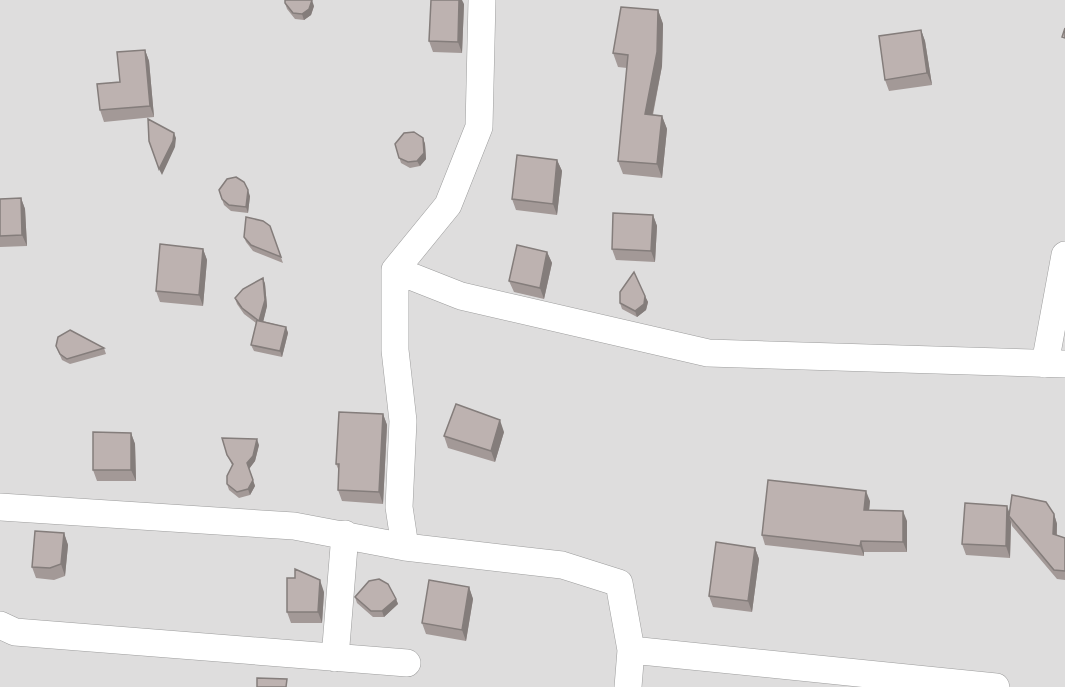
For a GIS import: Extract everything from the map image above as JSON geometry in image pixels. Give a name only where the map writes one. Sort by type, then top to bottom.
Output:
[{"type":"street","points":[[405,547],[399,507],[404,421],[394,350],[395,270],[448,205],[479,127],[482,0]]},
{"type":"street","points":[[395,270],[461,296],[708,353],[1055,364],[1065,255]]},
{"type":"street","points":[[0,507],[294,526],[405,547],[562,565],[619,583],[630,650],[628,687]]},
{"type":"street","points":[[335,658],[345,534]]},
{"type":"street","points":[[0,626],[15,632],[407,663]]},
{"type":"street","points":[[630,650],[996,687]]},
{"type":"shaded area","points":[[0,0],[1065,0],[1065,687],[0,687]]},
{"type":"building","points":[[285,0],[312,0],[309,9],[302,14],[293,13]]},
{"type":"building","points":[[431,0],[459,0],[458,42],[429,41]]},
{"type":"building","points":[[621,7],[658,10],[657,52],[645,114],[662,116],[657,164],[618,161],[628,55],[613,53]]},
{"type":"building","points":[[921,30],[927,73],[885,80],[879,36]]},
{"type":"building","points":[[145,50],[150,106],[100,110],[97,84],[120,82],[117,52]]},
{"type":"building","points":[[148,119],[174,133],[173,141],[159,169],[149,141]]},
{"type":"building","points":[[414,132],[423,138],[424,153],[417,161],[408,162],[399,158],[395,144],[404,133]]},
{"type":"building","points":[[517,155],[557,160],[553,204],[512,199]]},
{"type":"building","points":[[236,177],[244,182],[248,190],[246,207],[229,205],[222,199],[219,190],[227,179]]},
{"type":"building","points":[[21,198],[22,235],[0,236],[0,199]]},
{"type":"building","points":[[613,213],[653,215],[651,251],[612,249]]},
{"type":"building","points":[[246,217],[263,221],[270,226],[281,257],[251,245],[244,237]]},
{"type":"building","points":[[160,244],[203,249],[199,295],[156,291]]},
{"type":"building","points":[[517,245],[547,252],[540,288],[509,281]]},
{"type":"building","points":[[634,272],[645,296],[644,304],[635,311],[620,303],[620,292]]},
{"type":"building","points":[[263,278],[265,300],[259,321],[242,308],[235,298],[243,289]]},
{"type":"building","points":[[257,320],[286,327],[280,351],[251,345]]},
{"type":"building","points":[[70,330],[104,348],[67,359],[60,354],[56,346],[58,337]]},
{"type":"building","points":[[456,404],[500,420],[491,451],[444,436]]},
{"type":"building","points":[[339,412],[383,414],[379,492],[338,490],[339,464],[336,464]]},
{"type":"building","points":[[93,432],[131,433],[131,470],[93,470]]},
{"type":"building","points":[[222,438],[257,439],[253,456],[247,463],[253,480],[248,489],[237,492],[227,484],[227,476],[233,464],[227,455]]},
{"type":"building","points":[[768,480],[866,491],[864,510],[903,511],[903,542],[861,541],[860,546],[762,535]]},
{"type":"building","points":[[1012,495],[1046,502],[1054,514],[1053,534],[1065,538],[1065,571],[1054,570],[1009,516]]},
{"type":"building","points":[[965,503],[1007,506],[1006,546],[962,544]]},
{"type":"building","points":[[35,531],[64,533],[61,564],[50,568],[32,567]]},
{"type":"building","points":[[716,542],[755,548],[748,601],[709,596]]},
{"type":"building","points":[[295,569],[320,580],[318,612],[287,612],[287,578],[295,578]]},
{"type":"building","points":[[379,579],[388,584],[396,599],[382,611],[371,611],[355,597],[369,581]]},
{"type":"building","points":[[429,580],[469,587],[462,630],[422,623]]},
{"type":"building","points":[[257,678],[287,679],[286,687],[257,687]]}]
